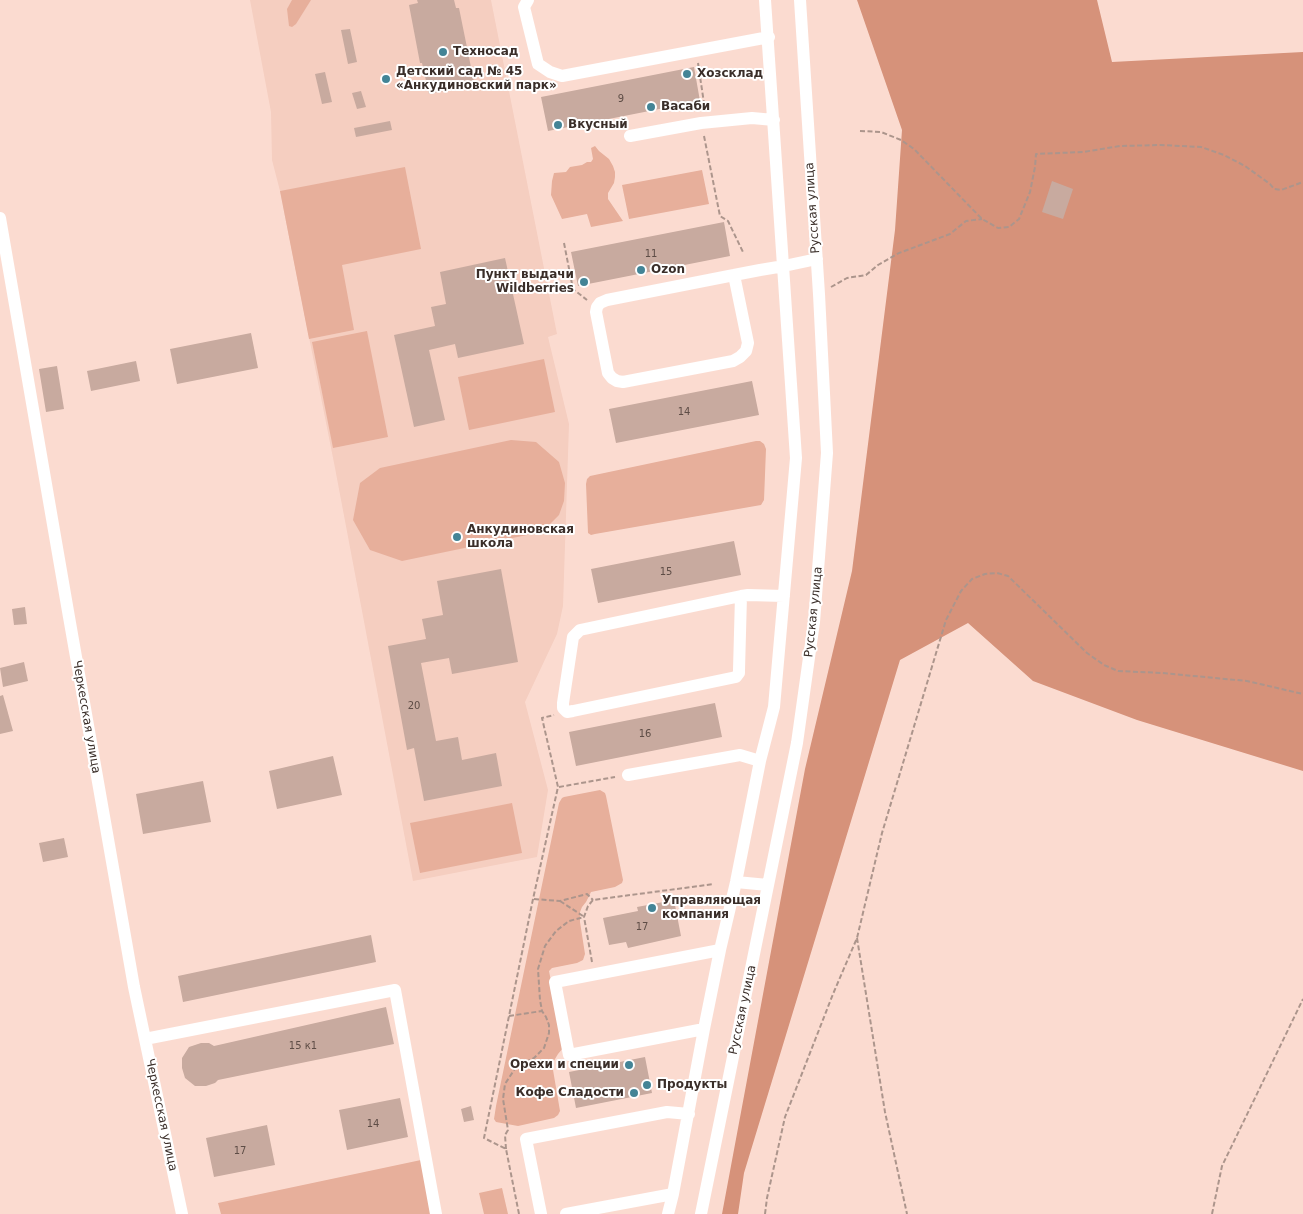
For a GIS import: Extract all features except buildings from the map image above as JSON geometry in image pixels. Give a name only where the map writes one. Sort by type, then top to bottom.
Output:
[{"type":"street","points":[[528,0],[524,7],[538,64],[550,72],[562,76],[769,37]]},
{"type":"street","points":[[668,1214],[720,950],[760,762],[774,707],[796,458],[765,0]]},
{"type":"street","name":"Русская улица","points":[[701,1214],[797,743],[814,622],[827,453],[817,259],[800,0]]},
{"type":"street","points":[[630,136],[704,123],[752,118],[774,120]]},
{"type":"street","name":"Черкесская улица","points":[[0,218],[134,987],[182,1214]]},
{"type":"street","points":[[734,275],[748,343],[746,351],[740,357],[733,361],[623,382],[612,378],[608,373],[596,312],[600,303],[607,300],[734,275],[784,266],[817,259]]},
{"type":"street","points":[[741,596],[739,673],[736,677],[573,711],[567,712],[563,708],[562,703],[573,637],[580,630],[741,596],[761,594],[784,596]]},
{"type":"street","points":[[628,775],[740,755],[760,762]]},
{"type":"street","points":[[736,882],[768,885]]},
{"type":"street","points":[[704,1029],[569,1055],[555,982],[720,950]]},
{"type":"street","points":[[145,1039],[394,990],[436,1214]]},
{"type":"street","points":[[541,1214],[526,1139],[667,1112],[689,1114]]},
{"type":"street","points":[[566,1214],[673,1194]]},
{"type":"path","points":[[699,66],[704,123],[720,216],[728,221],[742,252]]},
{"type":"path","points":[[860,131],[882,132],[902,140],[914,149],[982,219],[998,228],[1009,227],[1019,219],[1030,192],[1036,154],[1083,152],[1120,146],[1200,147],[1224,155],[1245,166],[1274,189],[1281,190],[1303,182]]},
{"type":"path","points":[[819,294],[847,278],[866,275],[878,265],[899,253],[950,234],[966,221],[982,219]]},
{"type":"path","points":[[564,243],[573,289],[597,307]]},
{"type":"path","points":[[765,1214],[785,1117],[857,938],[882,833],[946,620],[961,591],[972,579],[985,574],[997,573],[1008,576],[1087,653],[1104,665],[1118,671],[1247,681],[1303,694]]},
{"type":"path","points":[[506,1148],[484,1138],[558,788],[542,718]]},
{"type":"path","points":[[558,788],[628,775]]},
{"type":"path","points":[[592,962],[584,917],[588,906],[593,900],[714,884]]},
{"type":"path","points":[[533,899],[560,901],[587,894],[593,900]]},
{"type":"path","points":[[560,901],[584,917]]},
{"type":"path","points":[[519,1214],[506,1148],[505,1135],[508,1130],[503,1099],[505,1084],[516,1067],[534,1058],[544,1048],[549,1033],[549,1025],[542,1011],[540,1000],[538,969],[545,946],[556,931],[570,921],[584,917]]},
{"type":"path","points":[[857,938],[885,1112],[907,1214]]},
{"type":"path","points":[[1212,1214],[1222,1166],[1303,999]]},
{"type":"path","points":[[509,1016],[542,1011]]},
{"type":"shaded area","name":"Анкудиновская школа","points":[[250,0],[491,0],[557,334],[548,337],[569,424],[563,606],[557,634],[525,702],[548,790],[537,857],[413,881],[335,468],[280,191],[272,160],[271,112]]},
{"type":"shaded area","points":[[292,0],[311,0],[296,24],[292,27],[289,26],[287,9]]},
{"type":"shaded area","points":[[857,0],[1097,0],[1112,62],[1303,52],[1303,771],[1137,720],[1033,681],[968,623],[900,660],[744,1173],[738,1214],[722,1214],[805,769],[852,571],[895,230],[902,130]]},
{"type":"shaded area","points":[[595,146],[609,159],[613,166],[615,177],[608,193],[608,199],[623,221],[591,227],[587,214],[562,219],[551,195],[554,173],[566,172],[570,167],[591,162],[593,159],[591,148]]},
{"type":"shaded area","points":[[405,167],[421,249],[342,265],[354,330],[309,339],[280,191]]},
{"type":"shaded area","points":[[702,170],[709,204],[629,219],[622,185]]},
{"type":"shaded area","points":[[367,331],[388,437],[333,448],[312,342]]},
{"type":"shaded area","points":[[544,359],[555,412],[469,430],[458,377]]},
{"type":"shaded area","points":[[511,440],[536,442],[559,462],[565,483],[564,501],[559,515],[545,529],[527,535],[402,561],[370,550],[353,520],[360,483],[380,468]]},
{"type":"shaded area","points":[[756,441],[764,444],[766,449],[764,500],[761,505],[591,535],[588,533],[586,484],[590,476]]},
{"type":"shaded area","points":[[600,790],[606,796],[623,880],[622,883],[615,887],[591,892],[582,907],[580,922],[585,954],[583,960],[552,968],[549,971],[563,1043],[563,1048],[552,1064],[560,1111],[554,1118],[518,1126],[496,1122],[494,1119],[496,1106],[559,803],[564,797]]},
{"type":"shaded area","points":[[512,803],[522,853],[420,873],[410,823]]},
{"type":"shaded area","points":[[421,1160],[432,1214],[221,1214],[218,1203]]},
{"type":"shaded area","points":[[502,1188],[508,1214],[484,1214],[479,1193]]},
{"type":"place","name":"Техносад","points":[[443,52]]},
{"type":"place","name":"Хозсклад","points":[[687,74]]},
{"type":"place","name":"Детский сад № 45 «Анкудиновский парк»","points":[[386,79]]},
{"type":"place","name":"Васаби","points":[[651,107]]},
{"type":"place","name":"Вкусный","points":[[558,125]]},
{"type":"place","name":"Ozon","points":[[641,270]]},
{"type":"place","name":"Пункт выдачи Wildberries","points":[[584,282]]},
{"type":"place","name":"Анкудиновская школа","points":[[457,537]]},
{"type":"place","name":"Управляющая компания","points":[[652,908]]},
{"type":"place","name":"Орехи и специи","points":[[629,1065]]},
{"type":"place","name":"Продукты","points":[[647,1085]]},
{"type":"place","name":"Кофе Сладости","points":[[634,1093]]}]
